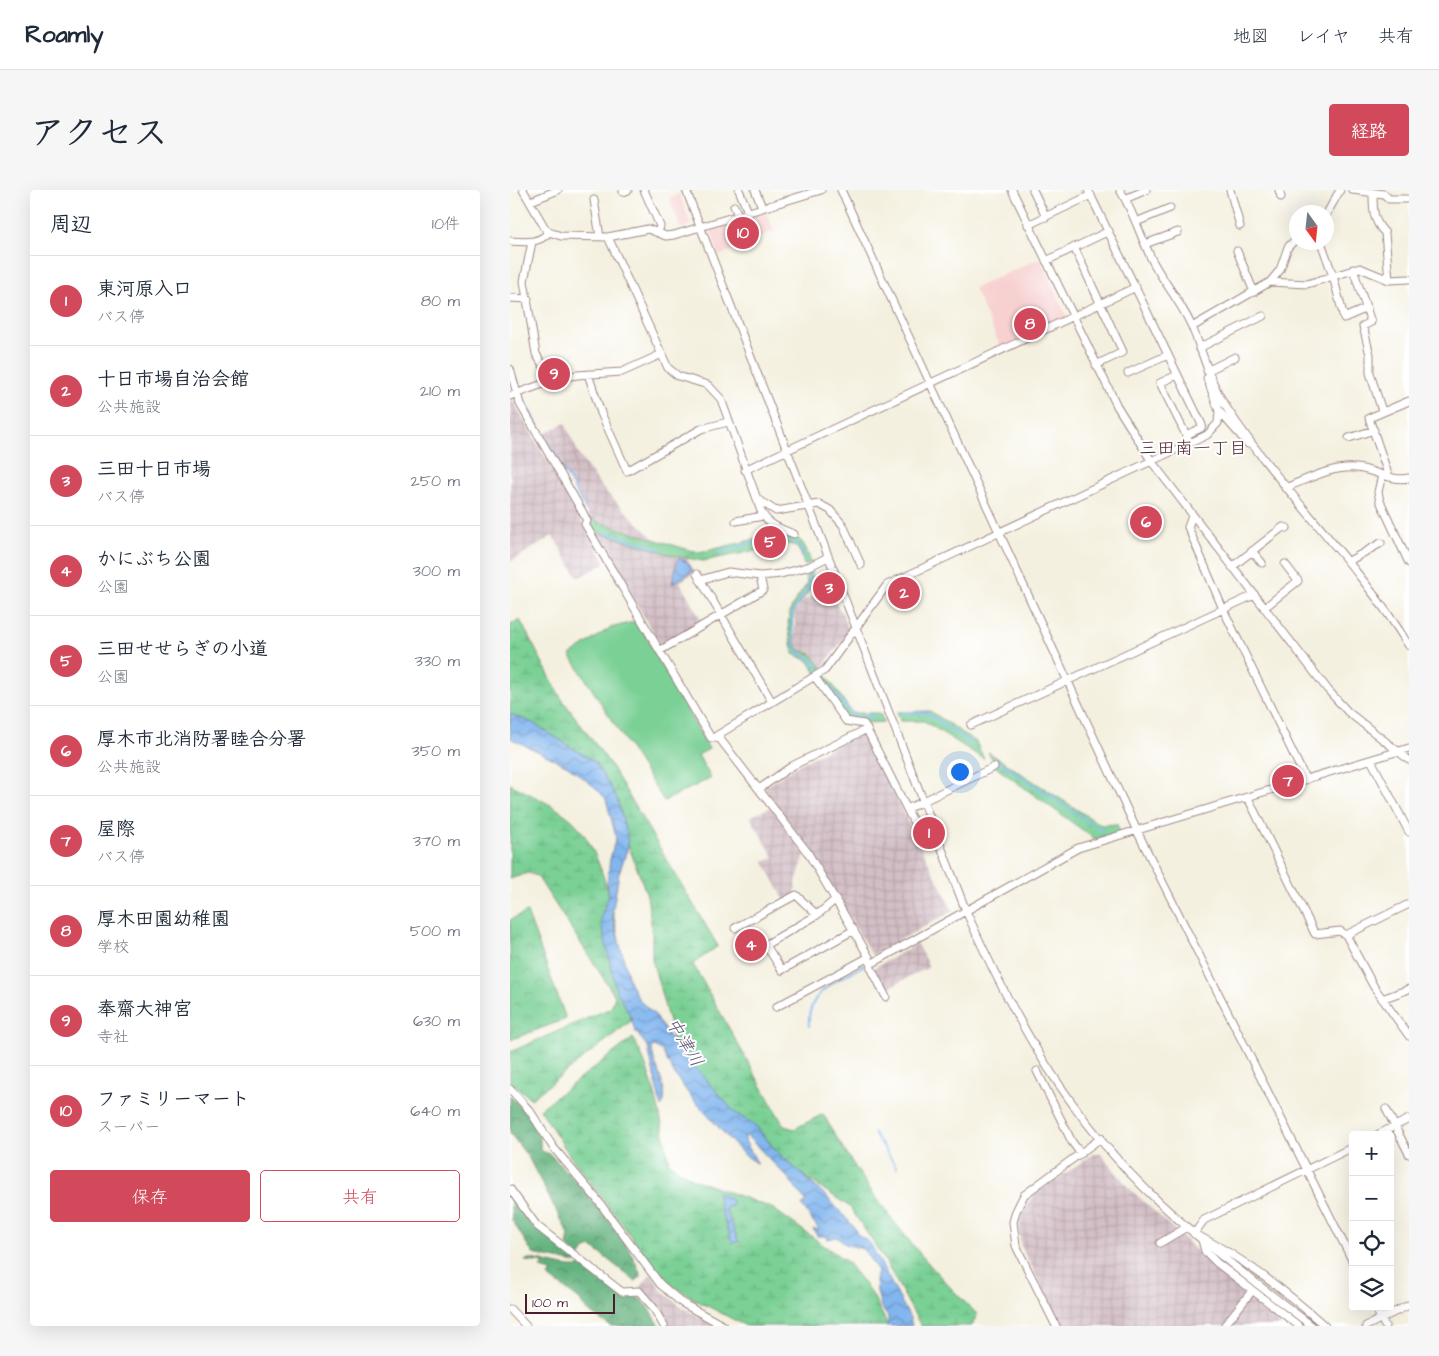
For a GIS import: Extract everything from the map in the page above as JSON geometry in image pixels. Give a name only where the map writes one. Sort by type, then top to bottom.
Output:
[{"type":"street","points":[[523,190],[549,232],[561,236],[600,237],[648,230],[666,236],[674,235],[821,190]]},
{"type":"street","points":[[531,201],[558,190]]},
{"type":"street","points":[[644,190],[660,226],[658,233]]},
{"type":"street","points":[[686,190],[966,911],[995,976],[1024,1031],[1050,1073],[1101,1138],[1145,1187],[1194,1234],[1312,1326]]},
{"type":"street","points":[[739,190],[748,212]]},
{"type":"street","points":[[755,190],[762,207]]},
{"type":"street","points":[[841,190],[1137,831],[1349,1254]]},
{"type":"street","points":[[1012,190],[1117,406],[1152,462],[1328,690],[1348,712],[1400,751],[1409,760]]},
{"type":"street","points":[[1032,190],[1046,217]]},
{"type":"street","points":[[1120,190],[1145,244],[1192,327],[1206,369],[1226,408],[1285,488],[1349,561],[1409,645]]},
{"type":"street","points":[[1125,198],[1146,190]]},
{"type":"street","points":[[1230,190],[1240,226]]},
{"type":"street","points":[[1332,205],[1340,190]]},
{"type":"street","points":[[1352,190],[1384,194],[1390,199],[1408,198]]},
{"type":"street","points":[[1028,225],[1090,192],[1202,425],[1201,428],[1186,435]]},
{"type":"street","points":[[1373,193],[1377,225],[1385,234],[1389,280]]},
{"type":"street","points":[[594,200],[600,237]]},
{"type":"street","points":[[734,206],[738,215]]},
{"type":"street","points":[[1136,222],[1166,208]]},
{"type":"street","points":[[1046,261],[1109,231]]},
{"type":"street","points":[[510,242],[532,242],[542,239],[549,232]]},
{"type":"street","points":[[1145,244],[1178,232]]},
{"type":"street","points":[[608,237],[672,373],[702,382],[716,392],[721,399],[763,516],[772,526],[794,534]]},
{"type":"street","points":[[532,242],[525,270],[536,354],[553,381]]},
{"type":"street","points":[[1192,327],[1270,282],[1280,270],[1289,246]]},
{"type":"street","points":[[1074,247],[1123,352],[1096,365]]},
{"type":"street","points":[[1324,250],[1344,318],[1367,308]]},
{"type":"street","points":[[1237,251],[1254,292]]},
{"type":"street","points":[[1353,268],[1371,322],[1362,326],[1370,356],[1370,373],[1382,411]]},
{"type":"street","points":[[1270,282],[1307,284],[1353,268],[1360,268],[1389,280],[1409,279]]},
{"type":"street","points":[[745,470],[1136,287]]},
{"type":"street","points":[[510,298],[528,299]]},
{"type":"street","points":[[1199,348],[1263,316]]},
{"type":"street","points":[[510,396],[553,381],[588,374],[622,372],[662,354]]},
{"type":"street","points":[[1128,374],[1168,355]]},
{"type":"street","points":[[1206,369],[1235,357]]},
{"type":"street","points":[[510,369],[520,404],[582,511],[587,521],[585,524],[661,650],[711,738],[720,739],[808,853],[854,930],[870,960],[886,997]]},
{"type":"street","points":[[1206,369],[1208,384],[1219,411],[1253,448],[1257,449]]},
{"type":"street","points":[[588,374],[607,429],[627,470],[701,429],[728,422]]},
{"type":"street","points":[[1177,375],[1160,383],[1190,444]]},
{"type":"street","points":[[1409,401],[1369,418],[1386,476],[1378,492],[1380,501],[1409,563]]},
{"type":"street","points":[[716,738],[716,736],[825,670],[887,585],[1190,444],[1207,435],[1214,428],[1218,423],[1219,411]]},
{"type":"street","points":[[1349,438],[1374,430]]},
{"type":"street","points":[[1285,488],[1340,468],[1358,468],[1386,476],[1409,478]]},
{"type":"street","points":[[757,500],[776,510],[783,511],[819,504],[830,510],[843,525],[861,565]]},
{"type":"street","points":[[736,521],[763,516]]},
{"type":"street","points":[[1192,516],[1188,527],[1223,609],[1306,780]]},
{"type":"street","points":[[1232,566],[1283,527],[1287,528]]},
{"type":"street","points":[[1349,561],[1381,543]]},
{"type":"street","points":[[1252,551],[1262,563]]},
{"type":"street","points":[[772,702],[698,577],[728,572],[760,576],[781,574],[810,566],[828,557]]},
{"type":"street","points":[[1264,608],[1298,581],[1284,564]]},
{"type":"street","points":[[661,650],[763,590],[760,576]]},
{"type":"street","points":[[971,725],[1254,595]]},
{"type":"street","points":[[815,676],[846,721],[864,724],[926,846],[940,845]]},
{"type":"street","points":[[759,789],[792,766],[867,729]]},
{"type":"street","points":[[776,1007],[966,911],[1070,852],[1409,748]]},
{"type":"street","points":[[1371,760],[1409,832]]},
{"type":"street","points":[[907,809],[994,767]]},
{"type":"street","points":[[1248,798],[1315,934],[1340,931],[1346,935],[1382,999],[1409,1036]]},
{"type":"street","points":[[735,928],[746,925],[796,895],[817,916]]},
{"type":"street","points":[[836,899],[817,916],[767,944],[782,970],[854,930]]},
{"type":"street","points":[[1346,935],[1409,904]]},
{"type":"street","points":[[1382,999],[1409,988]]},
{"type":"street","points":[[1037,1071],[1072,1142],[1081,1154]]},
{"type":"street","points":[[510,1089],[535,1117],[553,1148],[596,1198],[660,1284],[682,1303],[724,1326]]},
{"type":"street","points":[[1386,1109],[1409,1154]]},
{"type":"street","points":[[1385,1131],[1409,1118]]},
{"type":"street","points":[[1056,1326],[1016,1246],[1013,1222],[1016,1210],[1024,1195],[1101,1138]]},
{"type":"street","points":[[1194,1234],[1204,1220],[1349,1149]]},
{"type":"street","points":[[510,1189],[537,1226],[622,1292],[639,1291],[653,1307],[664,1326]]},
{"type":"street","points":[[1160,1243],[1187,1227]]},
{"type":"street","points":[[1194,1234],[1213,1242],[1252,1269],[1325,1326]]},
{"type":"street","points":[[1202,1240],[1203,1248],[1211,1257],[1299,1326]]},
{"type":"street","points":[[1224,1326],[1252,1291]]},
{"type":"street","points":[[1366,1326],[1409,1305]]},
{"type":"street","points":[[510,1309],[526,1326]]},
{"type":"street","points":[[1377,1311],[1385,1326]]},
{"type":"shaded area","points":[[679,194],[691,225],[681,229],[669,198]]},
{"type":"shaded area","points":[[765,210],[774,231],[719,256],[710,227]]},
{"type":"shaded area","points":[[1040,258],[1067,318],[1001,348],[974,288]]},
{"type":"shaded area","points":[[512,399],[604,560],[604,564],[578,578],[553,536],[510,562],[510,400]]},
{"type":"shaded area","points":[[565,423],[580,457],[604,490],[659,546],[693,555],[688,560],[695,572],[680,582],[703,623],[664,646],[661,646],[592,529],[588,515],[544,434]]},
{"type":"shaded area","points":[[816,595],[827,595],[831,602],[834,601],[842,613],[849,631],[822,668],[811,654],[799,650],[795,638],[795,612],[803,600]]},
{"type":"shaded area","points":[[861,733],[864,734],[953,911],[872,955],[810,851],[764,788],[800,764]]},
{"type":"shaded area","points":[[771,807],[805,854],[796,882],[795,894],[785,901],[764,862],[774,857],[750,817]]},
{"type":"shaded area","points":[[917,944],[929,967],[886,989],[874,968]]},
{"type":"shaded area","points":[[1095,1153],[1101,1154],[1128,1187],[1266,1315],[1282,1326],[1062,1326],[1021,1246],[1019,1232],[1020,1217],[1029,1201],[1037,1193]]},
{"type":"shaded area","points":[[651,1274],[662,1291],[682,1307],[715,1326],[668,1326],[659,1309],[640,1288]]},
{"type":"green space","points":[[588,519],[594,519],[597,522],[696,552],[762,538],[786,535],[801,541],[806,548],[811,563],[804,565],[798,549],[789,544],[703,561],[676,556],[593,531]]},
{"type":"green space","points":[[811,567],[813,583],[793,614],[792,625],[799,650],[811,654],[823,669],[816,674],[809,661],[793,654],[788,623],[794,603],[807,584],[805,569]]},
{"type":"green space","points":[[520,620],[561,698],[610,764],[718,946],[693,964],[784,1126],[794,1129],[823,1114],[856,1168],[892,1220],[933,1269],[977,1314],[972,1326],[921,1326],[884,1259],[850,1207],[804,1176],[776,1151],[756,1126],[735,1113],[678,1069],[670,1026],[652,959],[652,930],[647,895],[603,778],[510,725],[510,625]]},
{"type":"green space","points":[[637,621],[709,749],[698,755],[711,778],[664,801],[570,655],[610,628]]},
{"type":"green space","points":[[824,672],[852,713],[880,713],[884,722],[866,723],[848,719],[817,677]]},
{"type":"green space","points":[[930,711],[976,742],[984,759],[924,721],[900,721],[897,712]]},
{"type":"green space","points":[[988,752],[1101,825],[1117,824],[1120,833],[1095,839],[997,768]]},
{"type":"green space","points":[[510,784],[547,803],[567,816],[582,832],[595,854],[613,911],[631,1021],[531,1099],[510,1081],[510,1052],[611,1008],[615,996],[537,876],[528,873],[510,879]]},
{"type":"green space","points":[[527,912],[566,1019],[510,1040],[510,920]]},
{"type":"green space","points":[[753,933],[760,945],[763,944],[765,947],[751,956],[740,940]]},
{"type":"green space","points":[[633,1038],[641,1053],[652,1084],[669,1163],[693,1179],[772,1208],[847,1262],[872,1294],[888,1326],[746,1326],[694,1299],[665,1281],[570,1156],[540,1109]]},
{"type":"green space","points":[[510,1095],[535,1126],[540,1141],[540,1149],[550,1154],[575,1180],[602,1211],[625,1244],[635,1260],[641,1276],[635,1281],[592,1247],[586,1249],[579,1257],[567,1246],[569,1235],[528,1157],[510,1133]]},
{"type":"green space","points":[[510,1196],[537,1228],[577,1262],[533,1254],[512,1220]]},
{"type":"green space","points":[[528,1259],[571,1267],[582,1266],[622,1295],[639,1298],[648,1306],[660,1326],[610,1326],[592,1314],[583,1306],[580,1300],[549,1277],[552,1271],[540,1268],[544,1263],[525,1261]]},
{"type":"water","points":[[678,558],[686,561],[693,571],[672,584]]},
{"type":"water","points":[[510,714],[533,723],[595,762],[617,798],[627,835],[628,847],[619,873],[612,915],[630,983],[639,1000],[655,1015],[667,1034],[735,1113],[756,1126],[776,1151],[825,1195],[854,1227],[857,1234],[870,1243],[910,1318],[912,1326],[888,1326],[888,1317],[881,1307],[877,1291],[876,1280],[878,1271],[863,1249],[845,1244],[837,1237],[827,1239],[825,1236],[817,1236],[813,1229],[818,1230],[818,1228],[802,1206],[806,1201],[789,1179],[747,1136],[745,1136],[745,1141],[758,1164],[742,1153],[691,1097],[675,1075],[662,1051],[655,1046],[652,1047],[653,1053],[665,1095],[661,1107],[648,1047],[635,1031],[630,1015],[616,990],[602,926],[601,916],[609,895],[607,884],[610,859],[616,837],[606,799],[596,788],[568,766],[510,738]]},
{"type":"water","points":[[718,1192],[732,1200],[731,1207],[727,1206],[726,1211],[739,1242],[732,1242],[721,1211]]},
{"type":"waterway","points":[[523,399],[586,509]]},
{"type":"waterway","points":[[604,532],[660,549]]},
{"type":"waterway","points":[[719,553],[756,542],[786,539],[797,543],[805,558]]},
{"type":"waterway","points":[[809,572],[809,588],[794,611],[792,631],[796,651],[809,658],[818,668]]},
{"type":"waterway","points":[[824,680],[852,714],[857,717],[874,716]]},
{"type":"waterway","points":[[903,712],[927,713],[972,744]]},
{"type":"waterway","points":[[995,759],[1102,831]]},
{"type":"waterway","points":[[809,1026],[809,1014],[818,995],[834,982],[864,965]]},
{"type":"waterway","points":[[874,1133],[897,1168]]},
{"type":"place","name":"ファミリーマート","points":[[743,233]]},
{"type":"place","name":"厚木田園幼稚園","points":[[1030,324]]},
{"type":"place","name":"奉齋大神宮","points":[[554,374]]},
{"type":"place","name":"厚木市北消防署睦合分署","points":[[1146,522]]},
{"type":"place","name":"三田せせらぎの小道","points":[[770,542]]},
{"type":"place","name":"三田十日市場","points":[[829,588]]},
{"type":"place","name":"十日市場自治会館","points":[[904,593]]},
{"type":"place","name":"屋際","points":[[1288,781]]},
{"type":"place","name":"東河原入口","points":[[929,833]]},
{"type":"place","name":"かにぶち公園","points":[[751,945]]},
{"type":"district","name":"三田南一丁目","points":[[1193,448]]},
{"type":"water label","name":"中津川","points":[[685,1042]]}]
